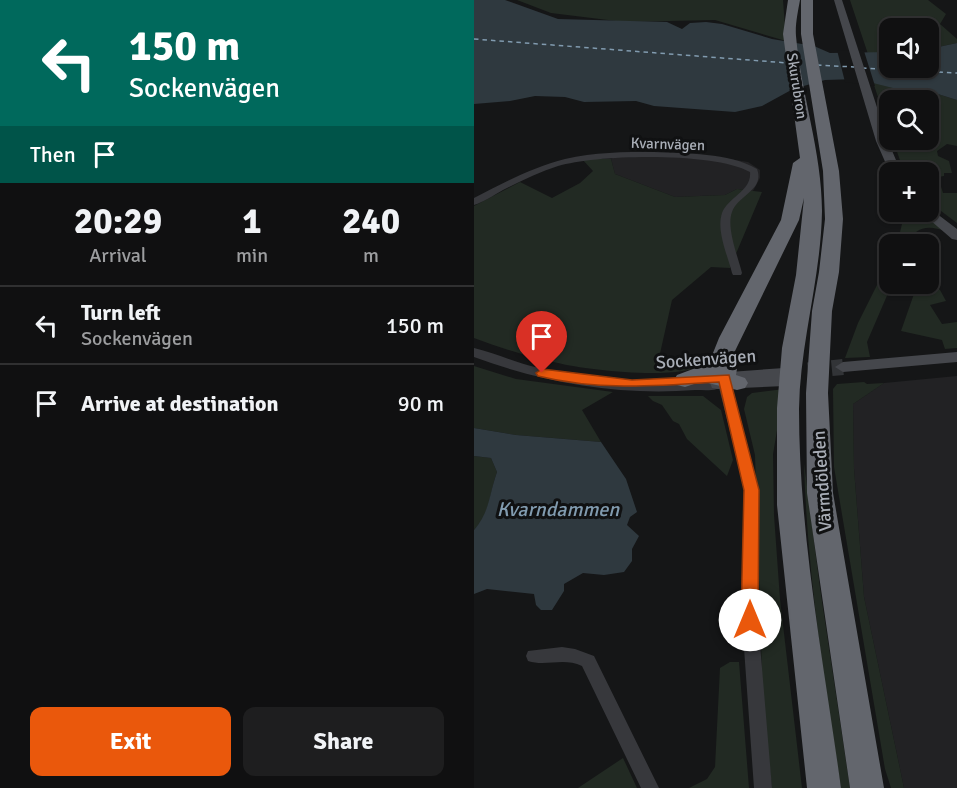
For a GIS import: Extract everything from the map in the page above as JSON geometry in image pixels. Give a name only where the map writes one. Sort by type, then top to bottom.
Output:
[{"type":"highway","points":[[787,0],[789,33]]},
{"type":"highway","name":"Skurubron","points":[[794,0],[789,33],[804,132],[814,171]]},
{"type":"highway","name":"Skurubron","points":[[807,0],[814,171]]},
{"type":"highway","points":[[807,34],[813,0]]},
{"type":"highway","points":[[685,381],[723,379],[734,328],[814,171]]},
{"type":"highway","name":"Värmdöleden","points":[[814,171],[833,242],[822,311],[817,393],[820,494],[867,788]]},
{"type":"highway","name":"Värmdöleden","points":[[814,171],[813,212],[806,275],[793,348],[788,459],[790,505],[805,644],[824,788]]},
{"type":"highway","points":[[832,577],[847,601],[882,788]]},
{"type":"main road","points":[[838,0],[882,141],[891,162]]},
{"type":"main road","points":[[939,220],[955,234]]},
{"type":"main road","points":[[957,357],[843,371],[957,365]]},
{"type":"main road","name":"Sockenvägen","points":[[723,379],[784,377]]},
{"type":"street","name":"Kvarnvägen","points":[[474,202],[553,165],[585,157],[666,155],[741,164],[754,171],[755,179],[753,184],[734,201],[726,214],[726,228],[736,273]]},
{"type":"street","name":"Sockenvägen","points":[[474,352],[526,369],[559,376],[650,388],[723,379]]},
{"type":"street","points":[[723,379],[752,490],[750,620],[763,788]]},
{"type":"street","name":"Sockenvägen","points":[[632,384],[685,381]]},
{"type":"street","points":[[534,656],[576,654],[588,661],[650,788]]},
{"type":"shaded area","points":[[517,0],[783,0],[786,41],[715,20],[624,22],[551,13]]},
{"type":"shaded area","points":[[850,0],[928,0],[946,14],[940,24],[957,39],[957,43],[939,47],[939,18],[879,18],[879,53],[868,54]]},
{"type":"shaded area","points":[[873,82],[925,90],[879,90],[879,100]]},
{"type":"shaded area","points":[[939,94],[957,100],[957,146],[947,144],[939,150]]},
{"type":"shaded area","points":[[896,150],[938,150],[938,156],[949,161],[952,173],[944,173],[944,176],[939,177],[939,162],[901,162]]},
{"type":"shaded area","points":[[621,154],[723,158],[748,162],[760,170],[760,178],[753,191],[737,189],[725,195],[675,197],[615,174],[611,159]]},
{"type":"shaded area","points":[[582,159],[611,159],[615,174],[675,197],[725,195],[737,189],[762,192],[730,268],[711,267],[672,300],[659,358],[709,357],[704,364],[675,372],[610,371],[547,361],[474,338],[474,206],[520,182],[552,198],[580,183],[593,171]]},
{"type":"shaded area","points":[[939,180],[943,193],[957,193],[957,223],[939,210]]},
{"type":"shaded area","points":[[902,222],[933,222],[946,231],[923,228],[914,234],[900,234]]},
{"type":"shaded area","points":[[879,281],[879,294],[888,294],[867,342],[870,357],[845,358],[858,323]]},
{"type":"shaded area","points":[[939,289],[946,301],[930,305],[942,324],[957,322],[957,348],[945,349],[942,340],[901,331],[914,294],[939,294]]},
{"type":"shaded area","points":[[474,366],[516,379],[613,392],[582,410],[601,442],[516,435],[474,428]]},
{"type":"shaded area","points":[[957,376],[957,788],[904,788],[864,597],[854,469],[853,404],[884,383]]},
{"type":"shaded area","points":[[864,382],[867,384],[884,383],[853,404],[854,469],[864,597],[904,788],[891,788],[885,769],[834,467],[833,389],[837,384]]},
{"type":"shaded area","points":[[784,389],[773,454],[774,515],[780,599],[802,788],[772,788],[763,705],[755,455],[744,409],[747,397],[752,393]]},
{"type":"shaded area","points":[[648,396],[703,396],[721,410],[733,460],[727,476],[687,439],[679,424],[673,421],[662,405]]},
{"type":"shaded area","points":[[474,456],[491,458],[497,472],[487,510],[474,530]]},
{"type":"shaded area","points":[[804,463],[850,788],[841,788],[823,666],[809,545]]},
{"type":"shaded area","points":[[730,662],[739,662],[749,788],[689,788],[707,779],[715,767],[720,668]]},
{"type":"shaded area","points":[[623,758],[637,788],[578,788]]},
{"type":"water","points":[[474,0],[505,0],[558,19],[667,22],[682,29],[690,23],[706,22],[722,24],[772,39],[814,46],[830,53],[879,52],[879,78],[939,78],[939,47],[957,43],[957,100],[939,94],[939,90],[897,89],[857,79],[825,80],[793,89],[762,106],[735,112],[654,106],[636,101],[584,102],[565,97],[535,96],[474,104]]},
{"type":"water","name":"Kvarndammen","points":[[474,428],[516,435],[601,442],[626,479],[637,512],[630,517],[627,525],[639,536],[632,549],[632,561],[624,572],[604,575],[583,573],[564,584],[564,591],[552,610],[541,610],[536,605],[534,594],[487,589],[474,594],[474,530],[486,510],[497,472],[491,458],[474,456]]},
{"type":"pier","points":[[837,50],[864,51],[875,86],[845,82]]},
{"type":"ferry route","points":[[474,39],[788,63]]},
{"type":"ferry route","points":[[817,65],[854,67]]},
{"type":"ferry route","points":[[862,68],[957,73]]},
{"type":"tunnel","points":[[784,373],[843,367]]},
{"type":"route","points":[[542,373],[632,384],[724,378],[752,490],[750,620]]}]
